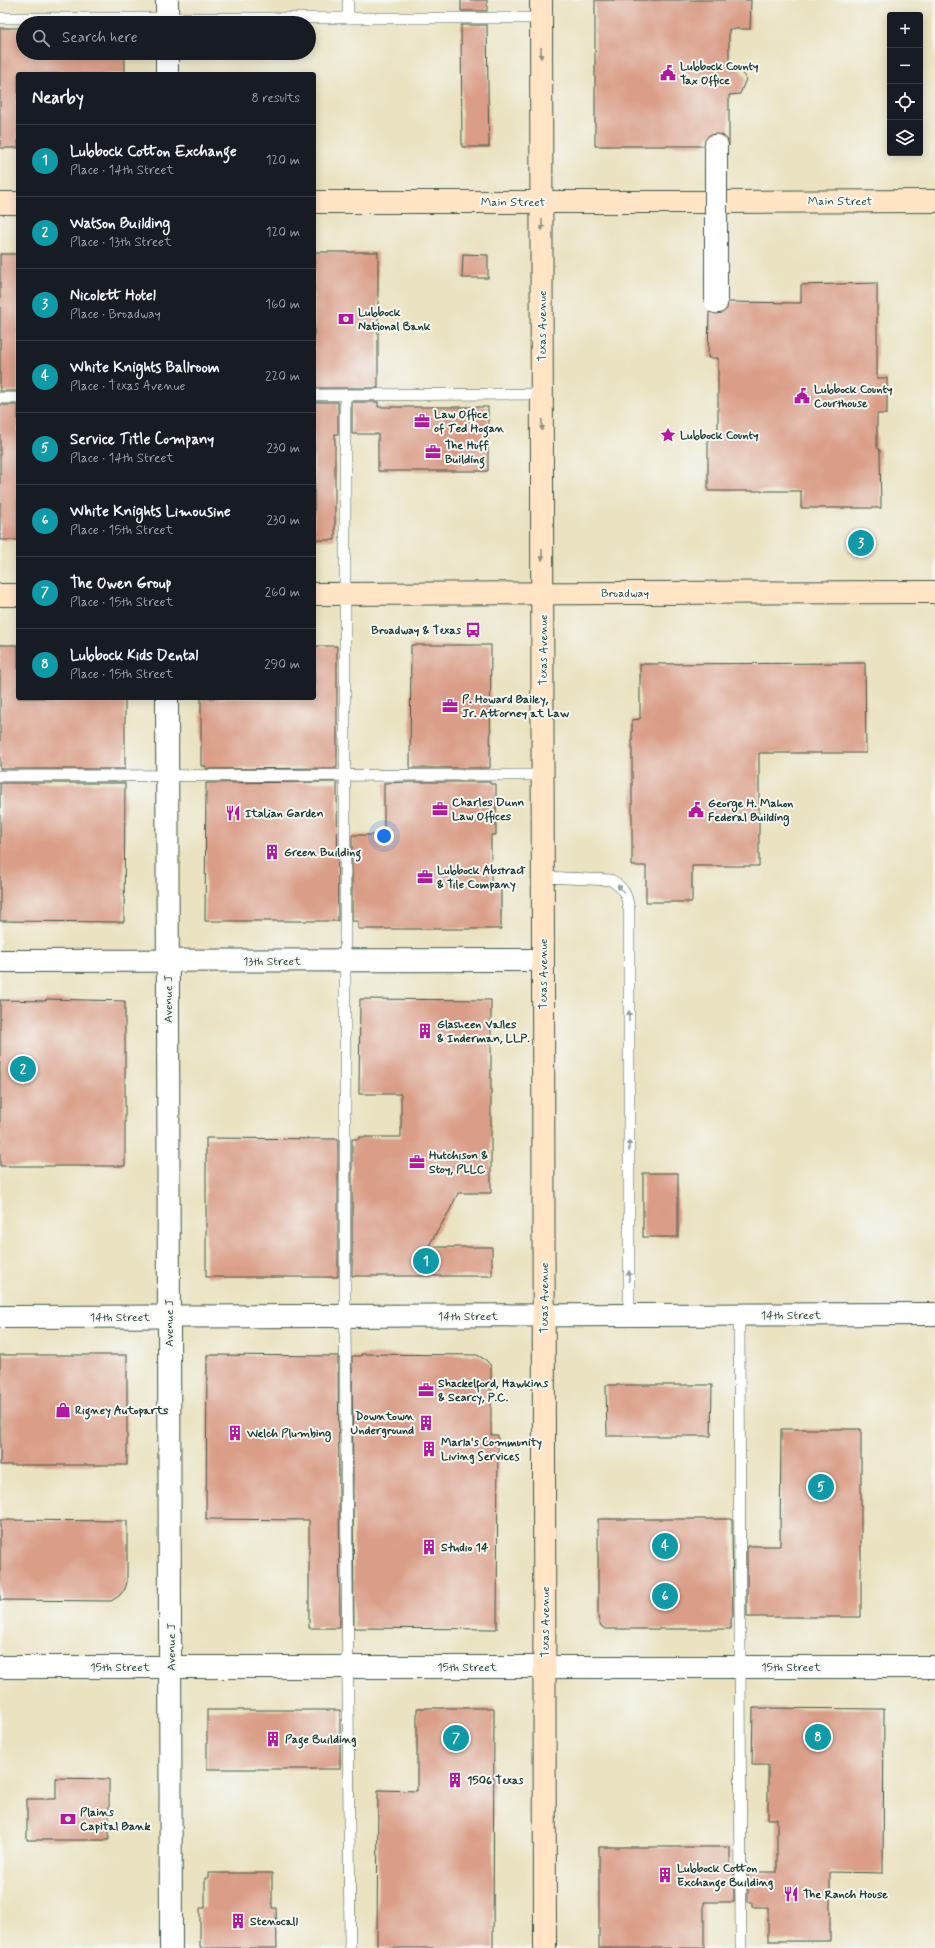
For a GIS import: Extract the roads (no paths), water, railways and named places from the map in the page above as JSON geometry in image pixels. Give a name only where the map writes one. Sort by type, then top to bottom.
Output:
[{"type":"main road","name":"Texas Avenue","points":[[541,9],[545,1948]]},
{"type":"main road","name":"Main Street","points":[[316,202],[935,201]]},
{"type":"main road","points":[[0,203],[16,203]]},
{"type":"main road","name":"Broadway","points":[[316,594],[935,592]]},
{"type":"main road","points":[[0,595],[16,594]]},
{"type":"street","points":[[167,60],[167,72]]},
{"type":"street","points":[[716,146],[716,302]]},
{"type":"street","name":"Avenue J","points":[[166,700],[170,1317],[171,1948]]},
{"type":"street","name":"13th Street","points":[[0,961],[543,960]]},
{"type":"street","name":"14th Street","points":[[0,1317],[935,1314]]},
{"type":"street","name":"15th Street","points":[[0,1667],[935,1667]]},
{"type":"lane","points":[[348,0],[348,18]]},
{"type":"lane","points":[[316,17],[348,18],[541,9]]},
{"type":"lane","points":[[84,16],[167,14],[258,16]]},
{"type":"lane","points":[[0,18],[16,18]]},
{"type":"lane","points":[[316,395],[542,394]]},
{"type":"lane","points":[[345,395],[346,594],[344,960],[350,1948]]},
{"type":"lane","points":[[0,398],[16,398]]},
{"type":"lane","points":[[0,776],[543,775]]},
{"type":"lane","points":[[543,877],[611,880],[620,885],[627,894],[629,910],[630,1315]]},
{"type":"lane","points":[[739,1315],[741,1948]]},
{"type":"place","name":"Lubbock County Tax Office","points":[[668,73]]},
{"type":"place","name":"Lubbock National Bank","points":[[346,319]]},
{"type":"place","name":"Lubbock County Courthouse","points":[[802,396]]},
{"type":"place","name":"Law Office of Ted Hogan","points":[[422,421]]},
{"type":"place","name":"Lubbock County","points":[[668,435]]},
{"type":"place","name":"The Huff Building","points":[[433,452]]},
{"type":"place","name":"Nicolett Hotel","points":[[861,543]]},
{"type":"place","name":"Broadway & Texas","points":[[473,630]]},
{"type":"place","name":"P. Howard Bailey, Jr. Attorney at Law","points":[[450,706]]},
{"type":"place","name":"Charles Dunn Law Offices","points":[[440,809]]},
{"type":"place","name":"George H. Mahon Federal Building","points":[[696,810]]},
{"type":"place","name":"Italian Garden","points":[[233,813]]},
{"type":"place","name":"Green Building","points":[[272,852]]},
{"type":"place","name":"Lubbock Abstract & Tile Company","points":[[425,877]]},
{"type":"place","name":"Glasheen Valles & Inderman, LLP.","points":[[425,1031]]},
{"type":"place","name":"Watson Building","points":[[23,1069]]},
{"type":"place","name":"Hutchison & Stoy, PLLC","points":[[417,1162]]},
{"type":"place","name":"Lubbock Cotton Exchange","points":[[426,1261]]},
{"type":"place","name":"Shackelford, Hawkins & Searcy, P.C.","points":[[426,1390]]},
{"type":"place","name":"Rigney Autoparts","points":[[63,1410]]},
{"type":"place","name":"Downtown Underground","points":[[426,1423]]},
{"type":"place","name":"Welch Plumbing","points":[[235,1433]]},
{"type":"place","name":"Marla's Community Living Services","points":[[429,1449]]},
{"type":"place","name":"Service Title Company","points":[[821,1487]]},
{"type":"place","name":"White Knights Ballroom","points":[[665,1546]]},
{"type":"place","name":"Studio 14","points":[[429,1547]]},
{"type":"place","name":"White Knights Limousine","points":[[665,1596]]},
{"type":"place","name":"Lubbock Kids Dental","points":[[818,1737]]},
{"type":"place","name":"The Owen Group","points":[[456,1738]]},
{"type":"place","name":"Page Building","points":[[273,1739]]},
{"type":"place","name":"1506 Texas","points":[[455,1780]]},
{"type":"place","name":"Plains Capital Bank","points":[[68,1819]]},
{"type":"place","name":"Lubbock Cotton Exchange Building","points":[[665,1875]]},
{"type":"place","name":"The Ranch House","points":[[791,1894]]},
{"type":"place","name":"Stenocall","points":[[238,1921]]}]
